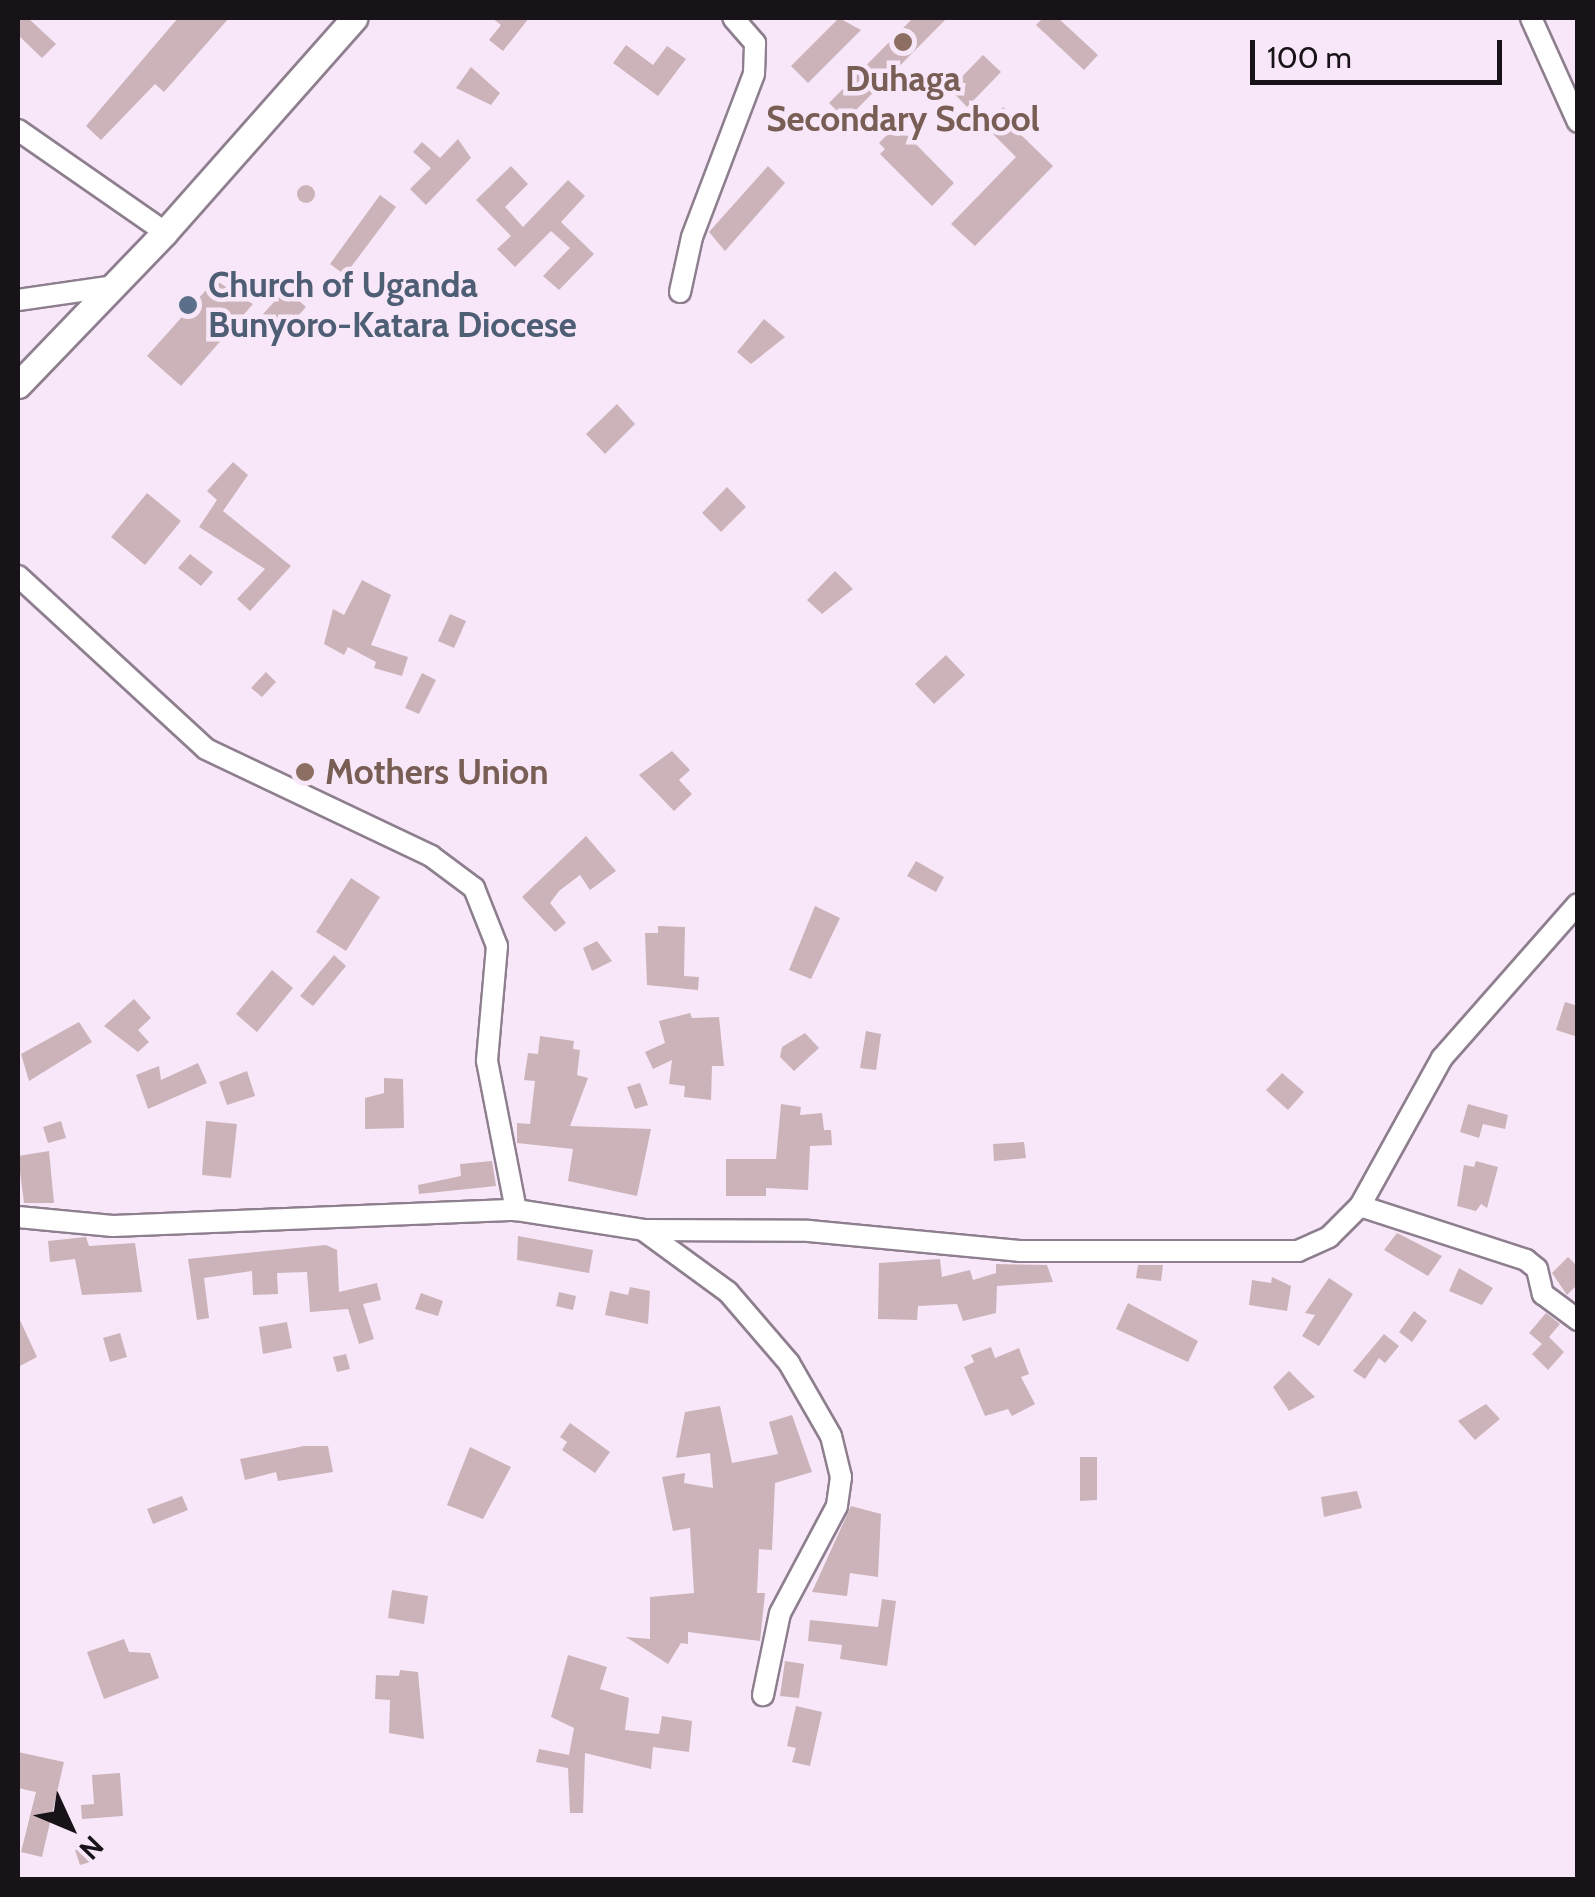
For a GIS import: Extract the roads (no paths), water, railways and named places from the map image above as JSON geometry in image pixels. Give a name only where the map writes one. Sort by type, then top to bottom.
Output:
[{"type":"street","points":[[18,385],[165,232],[354,18]]},
{"type":"street","points":[[680,292],[692,238],[754,74],[755,43],[733,18]]},
{"type":"street","points":[[1531,18],[1578,122]]},
{"type":"street","points":[[18,130],[165,232]]},
{"type":"street","points":[[18,300],[115,286]]},
{"type":"street","points":[[18,576],[206,749],[415,847],[474,888],[497,946],[488,1061],[516,1210]]},
{"type":"street","points":[[18,1216],[113,1226],[516,1210],[643,1230],[810,1230],[1019,1252],[1298,1252],[1329,1237],[1360,1206],[1442,1058],[1578,904]]},
{"type":"street","points":[[1360,1206],[1526,1260],[1537,1269],[1543,1294],[1578,1320]]},
{"type":"street","points":[[643,1230],[728,1292],[757,1325],[816,1402],[841,1476],[837,1506],[780,1613],[763,1695]]},
{"type":"place","name":"Duhaga Secondary School","points":[[903,42]]},
{"type":"place","name":"Church of Uganda Bunyoro-Katara Diocese","points":[[188,305]]},
{"type":"place","name":"Mothers Union","points":[[305,772]]}]
